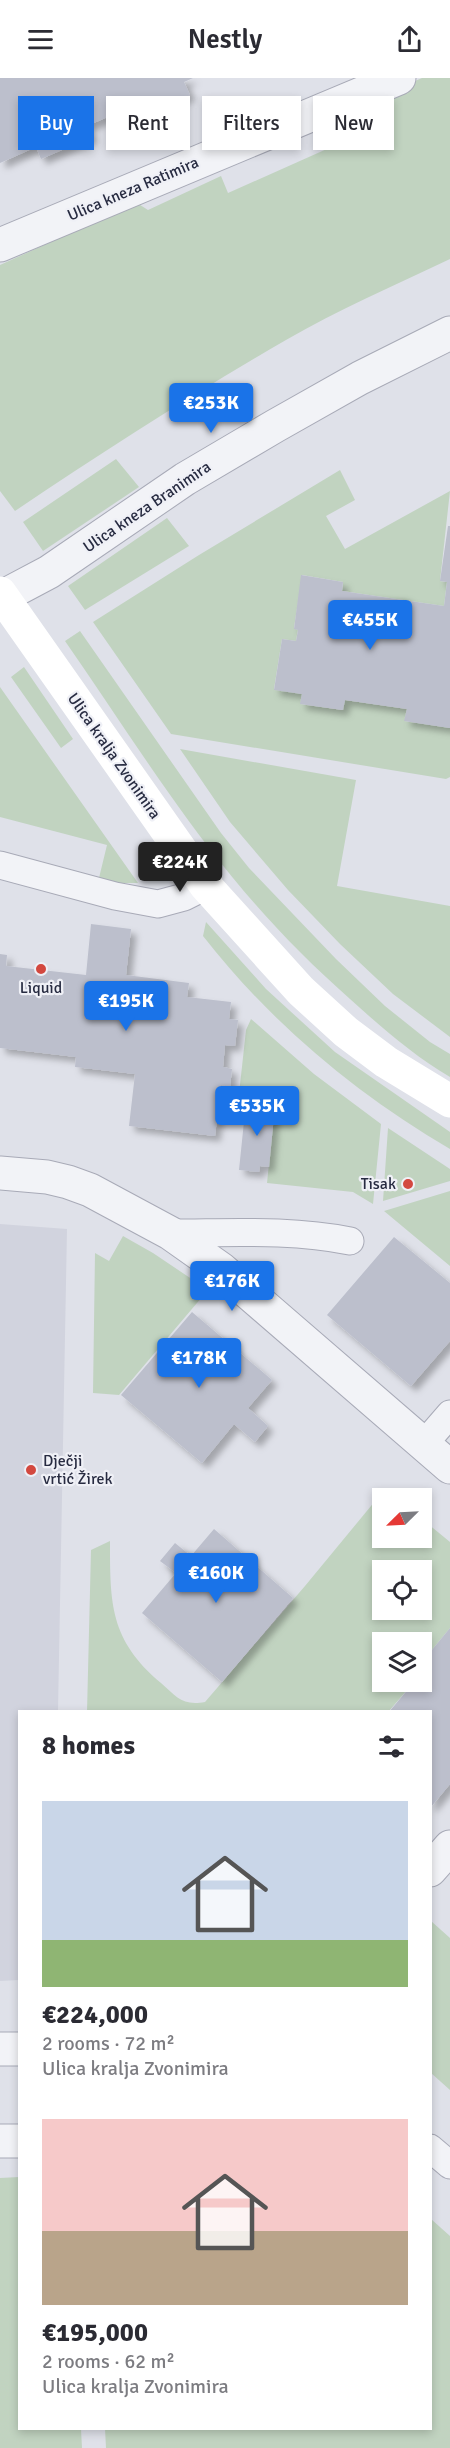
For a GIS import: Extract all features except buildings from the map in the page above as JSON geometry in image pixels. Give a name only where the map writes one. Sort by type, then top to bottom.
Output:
[{"type":"main road","name":"Ulica kralja Zvonimira","points":[[1,596],[206,886],[301,991],[346,1032],[386,1062],[450,1101]]},
{"type":"street","name":"Ulica kneza Ratimira","points":[[0,245],[399,78]]},
{"type":"street","name":"Ulica kneza Branimira","points":[[1,596],[49,572],[185,479],[360,378],[450,333]]},
{"type":"street","points":[[0,1173],[46,1177],[90,1190],[170,1233],[221,1269],[450,1467]]},
{"type":"street","points":[[432,1868],[450,1847]]},
{"type":"street","points":[[0,2049],[18,2049]]},
{"type":"street","points":[[0,2141],[18,2141]]},
{"type":"lane","points":[[0,865],[115,896],[158,904],[184,897],[206,886]]},
{"type":"lane","points":[[170,1233],[291,1233],[328,1236],[350,1241]]},
{"type":"lane","points":[[424,1444],[450,1414]]},
{"type":"lane","points":[[432,2150],[450,2165]]},
{"type":"shaded area","name":"Dječji vrtić Žirek","points":[[0,1224],[67,1229],[58,1710],[18,1710],[18,1980],[0,1981]]},
{"type":"green space","points":[[422,78],[450,78],[450,259],[346,308],[286,340],[217,381],[15,511],[0,491],[0,265],[137,203],[148,210],[221,176],[228,193],[324,150],[394,150],[394,96],[381,96]]},
{"type":"green space","points":[[116,459],[139,487],[43,551],[23,522]]},
{"type":"green space","points":[[340,470],[355,500],[326,516],[345,549],[450,491],[440,581],[447,582],[444,606],[342,591],[343,582],[302,575],[294,628],[298,630],[296,641],[282,639],[274,689],[302,694],[301,704],[342,710],[345,700],[407,709],[405,721],[450,728],[450,777],[446,779],[171,734],[93,622]]},
{"type":"green space","points":[[167,518],[189,546],[85,610],[68,586]]},
{"type":"green space","points":[[80,631],[221,833],[249,868],[336,959],[385,1006],[430,1042],[450,1054],[450,1077],[398,1041],[334,985],[275,926],[233,878],[168,791],[65,641]]},
{"type":"green space","points":[[24,667],[73,739],[61,748],[11,677]]},
{"type":"green space","points":[[0,687],[138,883],[118,883],[99,878],[107,845],[0,817]]},
{"type":"green space","points":[[180,749],[356,780],[337,886],[450,906],[450,1037],[393,994],[288,890],[230,822]]},
{"type":"green space","points":[[206,922],[266,989],[335,1052],[450,1132],[450,1149],[381,1105],[286,1027],[229,968],[203,936]]},
{"type":"green space","points":[[251,1019],[314,1074],[381,1124],[373,1204],[353,1192],[267,1183],[275,1105],[246,1102],[247,1095],[239,1094],[246,1030]]},
{"type":"green space","points":[[388,1128],[450,1169],[450,1181],[383,1201]]},
{"type":"green space","points":[[450,1191],[450,1266],[384,1211]]},
{"type":"green space","points":[[123,1236],[208,1290],[119,1395],[93,1393],[95,1253],[109,1261]]},
{"type":"green space","points":[[372,1505],[372,1548],[432,1548],[432,1527],[450,1542],[450,1628],[432,1650],[432,1632],[372,1632],[372,1692],[405,1692],[390,1710],[87,1710],[91,1550],[110,1541],[111,1584],[116,1620],[132,1652],[144,1667],[171,1692],[180,1699],[197,1703],[205,1702]]},
{"type":"green space","points":[[432,1922],[450,1938],[450,2090],[432,2074]]},
{"type":"green space","points":[[18,2177],[18,2430],[81,2430],[82,2448],[0,2448],[0,2178]]},
{"type":"green space","points":[[432,2220],[450,2236],[450,2448],[106,2448],[105,2430],[432,2430]]},
{"type":"place","name":"Liquid","points":[[41,969]]},
{"type":"place","name":"Tisak","points":[[408,1184]]},
{"type":"place","name":"Dječji vrtić Žirek","points":[[31,1470]]}]
